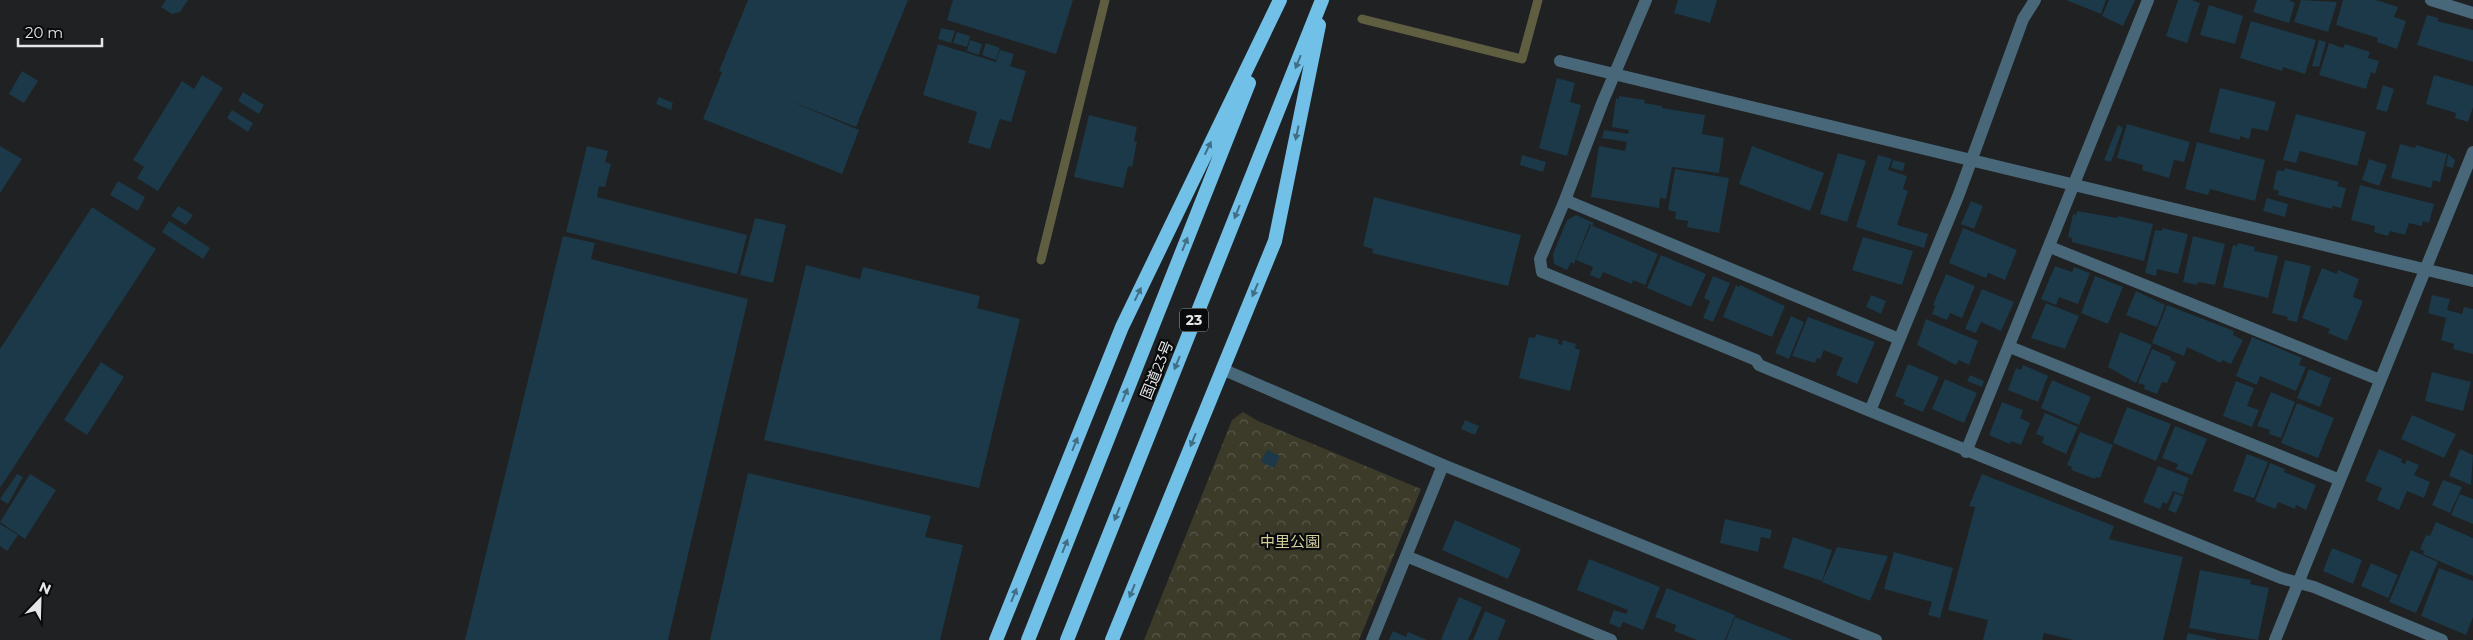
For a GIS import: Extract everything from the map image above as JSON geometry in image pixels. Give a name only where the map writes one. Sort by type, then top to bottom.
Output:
[{"type":"highway","points":[[996,640],[1122,327],[1281,0]]},
{"type":"highway","name":"国道23号","points":[[1028,640],[1281,0]]},
{"type":"highway","points":[[1112,640],[1275,241],[1323,0]]},
{"type":"highway","name":"国道23号","points":[[1067,640],[1323,0]]},
{"type":"street","points":[[1646,0],[1540,259],[1542,272],[1756,360],[1759,365],[1966,452],[2281,578],[2314,587],[2442,640]]},
{"type":"street","points":[[1966,452],[2076,184],[2148,0]]},
{"type":"street","points":[[2431,0],[2473,13]]},
{"type":"street","points":[[1870,411],[1959,194],[2023,18],[2032,1]]},
{"type":"street","points":[[1560,61],[1971,158],[2473,281]]},
{"type":"street","points":[[2275,640],[2473,152]]},
{"type":"street","points":[[1565,200],[1899,339]]},
{"type":"street","points":[[2050,247],[2380,380]]},
{"type":"street","points":[[2010,347],[2340,480]]},
{"type":"street","points":[[1222,369],[1443,465],[1876,640]]},
{"type":"street","points":[[1372,640],[1443,465]]},
{"type":"street","points":[[1406,556],[1611,640]]},
{"type":"green space","name":"中里公園","points":[[1243,412],[1258,421],[1421,489],[1359,640],[1144,640],[1232,420]]},
{"type":"building","points":[[166,0],[188,0],[180,12],[172,14],[161,7]]},
{"type":"building","points":[[748,0],[908,0],[856,127],[788,100],[859,130],[842,174],[703,119],[722,72],[719,71]]},
{"type":"building","points":[[953,0],[1073,0],[1056,54],[947,20]]},
{"type":"building","points":[[1678,0],[1717,0],[1710,23],[1674,13]]},
{"type":"building","points":[[2066,0],[2106,0],[2101,14]]},
{"type":"building","points":[[2109,0],[2135,0],[2123,26],[2102,16]]},
{"type":"building","points":[[2178,0],[2192,0],[2200,3],[2187,43],[2166,36]]},
{"type":"building","points":[[2257,0],[2289,0],[2295,3],[2289,23],[2253,12]]},
{"type":"building","points":[[2301,0],[2337,2],[2328,32],[2294,22]]},
{"type":"building","points":[[2343,0],[2376,0],[2398,7],[2394,17],[2406,21],[2397,49],[2377,42],[2378,38],[2336,25]]},
{"type":"building","points":[[2209,5],[2243,16],[2235,44],[2200,35]]},
{"type":"building","points":[[2427,15],[2439,18],[2437,21],[2473,30],[2473,62],[2417,45]]},
{"type":"building","points":[[2251,21],[2316,40],[2305,74],[2283,67],[2282,71],[2240,58]]},
{"type":"building","points":[[941,28],[955,31],[951,43],[938,39]]},
{"type":"building","points":[[957,32],[970,36],[967,47],[953,43]]},
{"type":"building","points":[[970,40],[982,44],[979,55],[967,51]]},
{"type":"building","points":[[2319,40],[2326,42],[2319,67],[2312,66]]},
{"type":"building","points":[[986,43],[1000,48],[996,60],[982,55]]},
{"type":"building","points":[[2329,43],[2343,48],[2345,44],[2370,52],[2368,58],[2379,61],[2375,74],[2371,72],[2366,89],[2319,75]]},
{"type":"building","points":[[938,44],[996,62],[1000,50],[1014,54],[1010,66],[1026,71],[1011,122],[1000,119],[990,149],[968,143],[977,112],[923,95]]},
{"type":"building","points":[[22,71],[38,81],[24,103],[9,94]]},
{"type":"building","points":[[202,75],[223,88],[158,191],[137,178],[144,167],[133,160],[182,81],[194,89]]},
{"type":"building","points":[[2434,75],[2473,86],[2473,107],[2468,122],[2455,118],[2456,113],[2426,104]]},
{"type":"building","points":[[1557,78],[1575,83],[1570,102],[1581,105],[1567,156],[1539,148]]},
{"type":"building","points":[[2383,85],[2394,89],[2387,112],[2376,109]]},
{"type":"building","points":[[2220,88],[2276,102],[2268,131],[2252,128],[2249,139],[2240,136],[2240,140],[2209,132]]},
{"type":"building","points":[[243,92],[264,105],[259,114],[238,101]]},
{"type":"building","points":[[1619,96],[1645,100],[1644,103],[1662,106],[1662,108],[1705,115],[1702,134],[1724,138],[1719,173],[1672,167],[1666,199],[1660,198],[1659,208],[1591,197],[1599,146],[1625,151],[1627,142],[1602,138],[1604,130],[1628,134],[1629,130],[1612,127],[1616,98],[1619,99]]},
{"type":"building","points":[[659,97],[673,103],[671,110],[656,104]]},
{"type":"building","points":[[232,110],[253,123],[248,132],[227,118]]},
{"type":"building","points":[[2296,114],[2366,132],[2357,166],[2300,151],[2296,163],[2283,160]]},
{"type":"building","points":[[1089,115],[1137,127],[1134,141],[1137,142],[1132,167],[1128,166],[1123,188],[1074,177]]},
{"type":"building","points":[[2127,124],[2190,142],[2184,162],[2174,160],[2169,178],[2142,170],[2143,165],[2117,158]]},
{"type":"building","points":[[2118,125],[2123,128],[2111,162],[2104,160]]},
{"type":"building","points":[[2197,142],[2265,160],[2255,201],[2210,189],[2208,195],[2185,189]]},
{"type":"building","points":[[2400,144],[2415,148],[2416,145],[2447,154],[2440,182],[2433,180],[2431,188],[2391,178]]},
{"type":"building","points":[[0,146],[22,159],[0,193]]},
{"type":"building","points":[[587,146],[608,151],[605,162],[611,164],[605,187],[599,186],[597,197],[747,235],[737,274],[566,232]]},
{"type":"building","points":[[1752,146],[1824,173],[1810,211],[1739,184]]},
{"type":"building","points":[[1838,153],[1866,161],[1847,222],[1820,214]]},
{"type":"building","points":[[2448,154],[2455,160],[2453,168],[2446,166]]},
{"type":"building","points":[[1522,155],[1546,162],[1543,172],[1520,165]]},
{"type":"building","points":[[1878,155],[1892,159],[1888,170],[1907,176],[1903,189],[1908,191],[1897,225],[1928,234],[1924,248],[1856,227]]},
{"type":"building","points":[[2369,159],[2387,165],[2379,186],[2362,180]]},
{"type":"building","points":[[1893,160],[1905,163],[1903,171],[1891,168]]},
{"type":"building","points":[[2285,168],[2339,182],[2337,186],[2346,188],[2341,208],[2333,206],[2332,209],[2278,195],[2279,191],[2273,189],[2277,170],[2284,171]]},
{"type":"building","points":[[1675,169],[1729,178],[1719,233],[1687,227],[1688,221],[1675,219],[1676,212],[1668,210]]},
{"type":"building","points":[[118,181],[145,197],[138,211],[110,195]]},
{"type":"building","points":[[2360,185],[2434,204],[2429,223],[2423,221],[2422,226],[2409,223],[2405,235],[2390,231],[2388,236],[2374,232],[2375,226],[2351,220]]},
{"type":"building","points":[[1374,197],[1521,235],[1508,286],[1372,253],[1373,249],[1363,246]]},
{"type":"building","points":[[2267,198],[2288,204],[2285,217],[2263,211]]},
{"type":"building","points":[[1971,201],[1983,206],[1974,229],[1961,224]]},
{"type":"building","points":[[178,206],[193,215],[186,225],[171,216]]},
{"type":"building","points":[[92,207],[156,249],[0,488],[0,349]]},
{"type":"building","points":[[2077,211],[2117,218],[2118,216],[2153,224],[2144,261],[2072,242],[2072,238],[2068,237],[2073,214],[2076,215]]},
{"type":"building","points":[[1576,215],[1594,223],[1592,226],[1590,224],[1574,264],[1571,262],[1567,270],[1554,264],[1553,254],[1567,220]]},
{"type":"building","points":[[755,218],[786,225],[773,283],[740,275]]},
{"type":"building","points":[[169,221],[210,248],[203,259],[162,232]]},
{"type":"building","points":[[1591,225],[1658,254],[1645,285],[1633,280],[1632,284],[1603,272],[1600,279],[1590,275],[1593,267],[1576,260]]},
{"type":"building","points":[[1963,228],[2017,250],[2005,280],[1988,273],[1986,278],[1949,263]]},
{"type":"building","points":[[2162,228],[2188,234],[2178,274],[2157,269],[2156,276],[2145,273],[2155,230],[2162,231]]},
{"type":"building","points":[[563,236],[595,243],[591,259],[748,299],[668,640],[465,640]]},
{"type":"building","points":[[2193,236],[2225,244],[2215,285],[2198,282],[2197,285],[2183,282]]},
{"type":"building","points":[[1863,237],[1913,251],[1902,285],[1852,270]]},
{"type":"building","points":[[2238,243],[2255,247],[2254,251],[2278,256],[2268,298],[2223,287],[2233,245],[2237,246]]},
{"type":"building","points":[[1661,255],[1706,274],[1691,307],[1647,288]]},
{"type":"building","points":[[2285,260],[2311,266],[2297,322],[2287,320],[2288,317],[2272,313]]},
{"type":"building","points":[[806,265],[860,279],[863,267],[980,296],[977,308],[1020,319],[979,488],[764,440]]},
{"type":"building","points":[[2055,266],[2072,272],[2074,267],[2090,273],[2078,304],[2059,297],[2056,305],[2041,299]]},
{"type":"building","points":[[2322,268],[2337,274],[2338,270],[2359,279],[2353,297],[2363,301],[2347,341],[2328,333],[2330,329],[2302,318]]},
{"type":"building","points":[[1946,274],[1975,286],[1962,318],[1950,313],[1947,320],[1932,314],[1935,306],[1933,305]]},
{"type":"building","points":[[1713,276],[1730,283],[1713,322],[1703,318],[1710,301],[1704,298]]},
{"type":"building","points":[[2095,276],[2123,287],[2108,324],[2081,313]]},
{"type":"building","points":[[1736,285],[1739,287],[1740,285],[1785,306],[1772,337],[1723,317]]},
{"type":"building","points":[[1982,289],[2014,302],[2001,331],[1981,322],[1976,333],[1965,329]]},
{"type":"building","points":[[2136,291],[2165,305],[2157,327],[2126,315]]},
{"type":"building","points":[[1871,295],[1886,301],[1881,314],[1866,307]]},
{"type":"building","points":[[2432,295],[2450,299],[2447,310],[2462,314],[2464,307],[2473,309],[2473,354],[2453,349],[2454,344],[2441,340],[2446,318],[2428,313]]},
{"type":"building","points":[[2046,303],[2079,316],[2065,349],[2031,338]]},
{"type":"building","points":[[2167,305],[2234,331],[2233,335],[2243,340],[2231,364],[2222,360],[2221,363],[2187,347],[2184,356],[2152,343]]},
{"type":"building","points":[[1791,316],[1804,322],[1789,359],[1775,353]]},
{"type":"building","points":[[1808,317],[1875,342],[1857,384],[1836,375],[1843,358],[1824,350],[1820,359],[1817,358],[1815,363],[1792,356]]},
{"type":"building","points":[[1926,319],[1978,341],[1969,365],[1959,360],[1956,365],[1917,345]]},
{"type":"building","points":[[2120,332],[2152,345],[2136,383],[2108,367]]},
{"type":"building","points":[[1536,334],[1559,340],[1558,344],[1562,345],[1563,340],[1576,344],[1575,348],[1580,350],[1570,391],[1519,378],[1529,337],[1535,338]]},
{"type":"building","points":[[2252,337],[2302,358],[2299,365],[2306,367],[2296,391],[2260,376],[2257,385],[2236,376]]},
{"type":"building","points":[[2152,349],[2171,357],[2170,359],[2176,362],[2167,383],[2162,382],[2157,394],[2144,389],[2145,385],[2138,383]]},
{"type":"building","points":[[101,362],[124,377],[87,435],[64,420]]},
{"type":"building","points":[[1908,364],[1939,377],[1923,412],[1903,404],[1905,400],[1895,396]]},
{"type":"building","points":[[2023,365],[2048,376],[2038,402],[2008,390],[2016,368],[2021,370]]},
{"type":"building","points":[[2309,369],[2331,378],[2320,407],[2297,398]]},
{"type":"building","points":[[2432,372],[2471,382],[2463,411],[2425,401]]},
{"type":"building","points":[[1970,375],[1984,381],[1982,387],[1967,381]]},
{"type":"building","points":[[1945,379],[1977,393],[1964,423],[1932,409]]},
{"type":"building","points":[[2052,380],[2091,397],[2079,425],[2041,408]]},
{"type":"building","points":[[2236,381],[2254,388],[2247,406],[2259,410],[2252,427],[2223,416]]},
{"type":"building","points":[[2271,392],[2295,402],[2281,438],[2269,434],[2270,430],[2257,426]]},
{"type":"building","points":[[2002,402],[2023,410],[2020,418],[2030,423],[2021,445],[2011,441],[2010,444],[1989,435]]},
{"type":"building","points":[[2297,403],[2334,418],[2318,458],[2281,443]]},
{"type":"building","points":[[2127,407],[2171,424],[2156,461],[2113,443]]},
{"type":"building","points":[[2045,413],[2078,427],[2066,454],[2042,443],[2044,437],[2036,434]]},
{"type":"building","points":[[2412,415],[2456,434],[2444,458],[2401,439]]},
{"type":"building","points":[[1465,420],[1479,426],[1475,435],[1461,429]]},
{"type":"building","points":[[2175,426],[2207,439],[2192,475],[2176,469],[2178,464],[2162,458]]},
{"type":"building","points":[[2080,432],[2113,445],[2100,478],[2096,477],[2095,479],[2071,470],[2072,467],[2067,465]]},
{"type":"building","points":[[2379,449],[2402,459],[2401,462],[2405,464],[2407,460],[2419,465],[2414,475],[2430,482],[2424,498],[2407,491],[2399,510],[2377,500],[2382,488],[2365,481]]},
{"type":"building","points":[[2460,449],[2473,455],[2471,485],[2449,476]]},
{"type":"building","points":[[1267,450],[1280,456],[1274,468],[1261,462]]},
{"type":"building","points":[[2247,454],[2268,462],[2254,498],[2233,491]]},
{"type":"building","points":[[2270,463],[2285,469],[2284,472],[2316,485],[2306,510],[2296,505],[2295,509],[2278,502],[2275,509],[2255,501]]},
{"type":"building","points":[[2158,466],[2189,478],[2183,495],[2173,491],[2167,504],[2163,502],[2160,509],[2143,502]]},
{"type":"building","points":[[748,473],[931,516],[925,537],[963,545],[940,640],[710,640]]},
{"type":"building","points":[[17,474],[23,477],[8,504],[0,499]]},
{"type":"building","points":[[30,474],[56,490],[25,539],[0,522]]},
{"type":"building","points":[[1982,474],[2114,526],[2109,539],[2183,557],[2163,640],[2073,640],[2044,633],[2042,640],[1983,640],[1988,620],[1948,610],[1975,507],[1969,506]]},
{"type":"building","points":[[2443,480],[2462,487],[2450,513],[2432,505]]},
{"type":"building","points":[[2175,493],[2183,497],[2176,513],[2168,510]]},
{"type":"building","points":[[2460,494],[2473,499],[2473,524],[2451,515]]},
{"type":"building","points":[[1725,519],[1772,530],[1770,539],[1761,537],[1758,552],[1720,543]]},
{"type":"building","points":[[1455,520],[1521,549],[1508,579],[1442,550]]},
{"type":"building","points":[[2436,522],[2473,538],[2473,576],[2423,554],[2424,551],[2420,549],[2426,535],[2430,536]]},
{"type":"building","points":[[0,524],[18,535],[7,551],[0,546]]},
{"type":"building","points":[[1793,537],[1832,550],[1822,581],[1783,568]]},
{"type":"building","points":[[1837,547],[1888,556],[1870,601],[1822,582]]},
{"type":"building","points":[[2332,548],[2362,560],[2353,584],[2323,571]]},
{"type":"building","points":[[2411,550],[2438,562],[2416,613],[2389,602]]},
{"type":"building","points":[[1894,552],[1953,568],[1940,618],[1928,615],[1932,602],[1884,589]]},
{"type":"building","points":[[1589,559],[1660,587],[1643,630],[1623,622],[1620,628],[1609,623],[1614,610],[1626,614],[1628,610],[1577,590]]},
{"type":"building","points":[[2371,563],[2398,575],[2388,598],[2361,586]]},
{"type":"building","points":[[2439,568],[2473,581],[2473,617],[2466,635],[2421,616]]},
{"type":"building","points":[[2200,570],[2251,580],[2250,584],[2269,588],[2258,640],[2189,628]]},
{"type":"building","points":[[1667,588],[1735,615],[1725,640],[1697,640],[1674,631],[1676,625],[1655,617]]},
{"type":"building","points":[[1459,597],[1482,607],[1468,640],[1443,640],[1441,639]]},
{"type":"building","points":[[1485,611],[1506,620],[1498,640],[1473,640]]},
{"type":"building","points":[[1735,617],[1793,640],[1726,640]]},
{"type":"building","points":[[1393,631],[1406,637],[1408,632],[1427,640],[1389,640]]},
{"type":"building","points":[[2188,633],[2216,639],[2216,640],[2186,640]]},
{"type":"waterway","points":[[1041,260],[1105,0]]},
{"type":"waterway","points":[[1362,19],[1522,59],[1538,0]]}]
